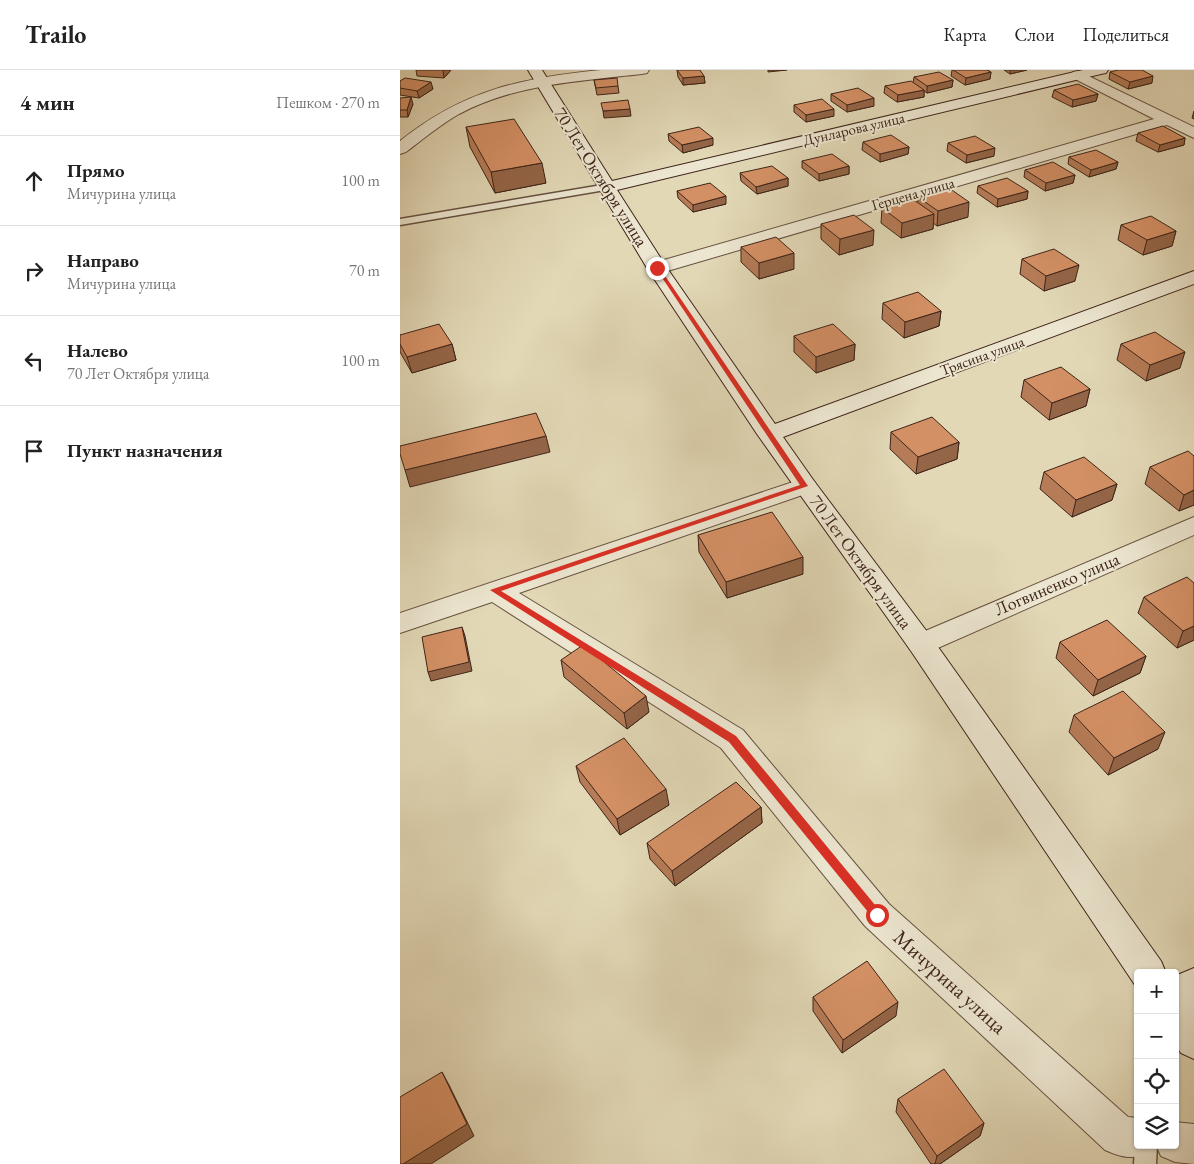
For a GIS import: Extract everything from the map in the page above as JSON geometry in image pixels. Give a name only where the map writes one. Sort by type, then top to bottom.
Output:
[{"type":"street","points":[[400,149],[458,108],[538,76],[642,70]]},
{"type":"street","name":"Дунларова улица","points":[[608,187],[1101,70]]},
{"type":"street","name":"70 Лет Октября улица","points":[[538,76],[657,268],[805,486],[921,644],[1145,969]]},
{"type":"street","points":[[1078,76],[1194,133]]},
{"type":"street","name":"Герцена улица","points":[[657,268],[1168,120]]},
{"type":"street","name":"Трясина улица","points":[[770,434],[1194,277]]},
{"type":"street","points":[[400,623],[805,486]]},
{"type":"street","name":"Логвиненко улица","points":[[921,644],[1194,525]]},
{"type":"street","name":"Мичурина улица","points":[[494,590],[732,739],[877,915],[1119,1136],[1134,1138]]},
{"type":"street","points":[[1179,995],[1194,985]]},
{"type":"street","points":[[1176,1014],[1194,1040]]},
{"type":"street","points":[[1179,1142],[1194,1144]]},
{"type":"lane","points":[[400,222],[608,187]]},
{"type":"lane","points":[[1145,1164],[1146,1149]]},
{"type":"building","points":[[677,70],[700,70],[704,76],[683,78]]},
{"type":"building","points":[[953,70],[987,70],[991,72],[966,78]]},
{"type":"building","points":[[1142,70],[1153,76],[1130,82],[1110,72]]},
{"type":"building","points":[[939,72],[953,80],[927,86],[914,77]]},
{"type":"building","points":[[405,78],[431,82],[417,91],[400,88],[400,81]]},
{"type":"building","points":[[617,78],[618,86],[596,88],[594,80]]},
{"type":"building","points":[[911,81],[924,90],[898,95],[885,86]]},
{"type":"building","points":[[1078,84],[1098,94],[1073,100],[1054,90]]},
{"type":"building","points":[[858,88],[874,98],[847,105],[831,94]]},
{"type":"building","points":[[411,97],[407,110],[400,110],[400,98]]},
{"type":"building","points":[[822,99],[834,109],[806,115],[794,105]]},
{"type":"building","points":[[628,100],[630,109],[603,111],[601,103]]},
{"type":"building","points":[[514,119],[542,163],[491,172],[466,127]]},
{"type":"building","points":[[1163,126],[1185,138],[1160,145],[1138,133]]},
{"type":"building","points":[[699,127],[713,138],[682,145],[668,134]]},
{"type":"building","points":[[891,135],[909,147],[880,154],[863,142]]},
{"type":"building","points":[[975,136],[995,148],[967,155],[948,143]]},
{"type":"building","points":[[1096,150],[1118,162],[1091,170],[1069,157]]},
{"type":"building","points":[[832,154],[849,166],[819,174],[802,161]]},
{"type":"building","points":[[1053,162],[1075,175],[1046,183],[1025,170]]},
{"type":"building","points":[[772,166],[788,178],[756,187],[740,173]]},
{"type":"building","points":[[1007,178],[1028,191],[998,199],[978,186]]},
{"type":"building","points":[[710,183],[726,196],[693,205],[677,191]]},
{"type":"building","points":[[949,188],[969,202],[938,211],[918,197]]},
{"type":"building","points":[[914,200],[934,214],[902,223],[882,208]]},
{"type":"building","points":[[854,215],[874,230],[840,239],[821,224]]},
{"type":"building","points":[[1151,216],[1176,231],[1147,240],[1121,225]]},
{"type":"building","points":[[776,237],[794,253],[759,263],[741,247]]},
{"type":"building","points":[[1054,249],[1079,265],[1046,276],[1022,259]]},
{"type":"building","points":[[918,292],[941,311],[905,322],[883,303]]},
{"type":"building","points":[[439,324],[452,344],[407,357],[400,344],[400,335]]},
{"type":"building","points":[[833,324],[855,344],[816,357],[794,336]]},
{"type":"building","points":[[1155,332],[1185,352],[1150,365],[1121,344]]},
{"type":"building","points":[[1061,367],[1090,389],[1052,403],[1024,380]]},
{"type":"building","points":[[536,413],[546,436],[405,470],[400,454],[400,446]]},
{"type":"building","points":[[932,417],[959,442],[918,457],[891,432]]},
{"type":"building","points":[[1188,451],[1194,456],[1194,490],[1184,495],[1150,467]]},
{"type":"building","points":[[1084,457],[1117,484],[1076,500],[1044,472]]},
{"type":"building","points":[[772,512],[803,557],[726,582],[698,535]]},
{"type":"building","points":[[1187,577],[1194,583],[1194,626],[1183,631],[1144,597]]},
{"type":"building","points":[[1107,620],[1146,656],[1098,680],[1060,642]]},
{"type":"building","points":[[462,627],[469,662],[428,672],[422,637]]},
{"type":"building","points":[[583,645],[646,696],[624,713],[561,660]]},
{"type":"building","points":[[1123,691],[1165,732],[1114,758],[1074,715]]},
{"type":"building","points":[[624,738],[666,789],[617,819],[576,766]]},
{"type":"building","points":[[736,782],[761,807],[672,871],[647,843]]},
{"type":"building","points":[[867,961],[898,1002],[843,1040],[813,997]]},
{"type":"building","points":[[944,1069],[984,1123],[937,1156],[898,1099]]},
{"type":"building","points":[[442,1072],[467,1124],[403,1164],[400,1164],[400,1097]]},
{"type":"route","points":[[657,268],[805,486],[494,590],[732,739],[877,915]]}]
